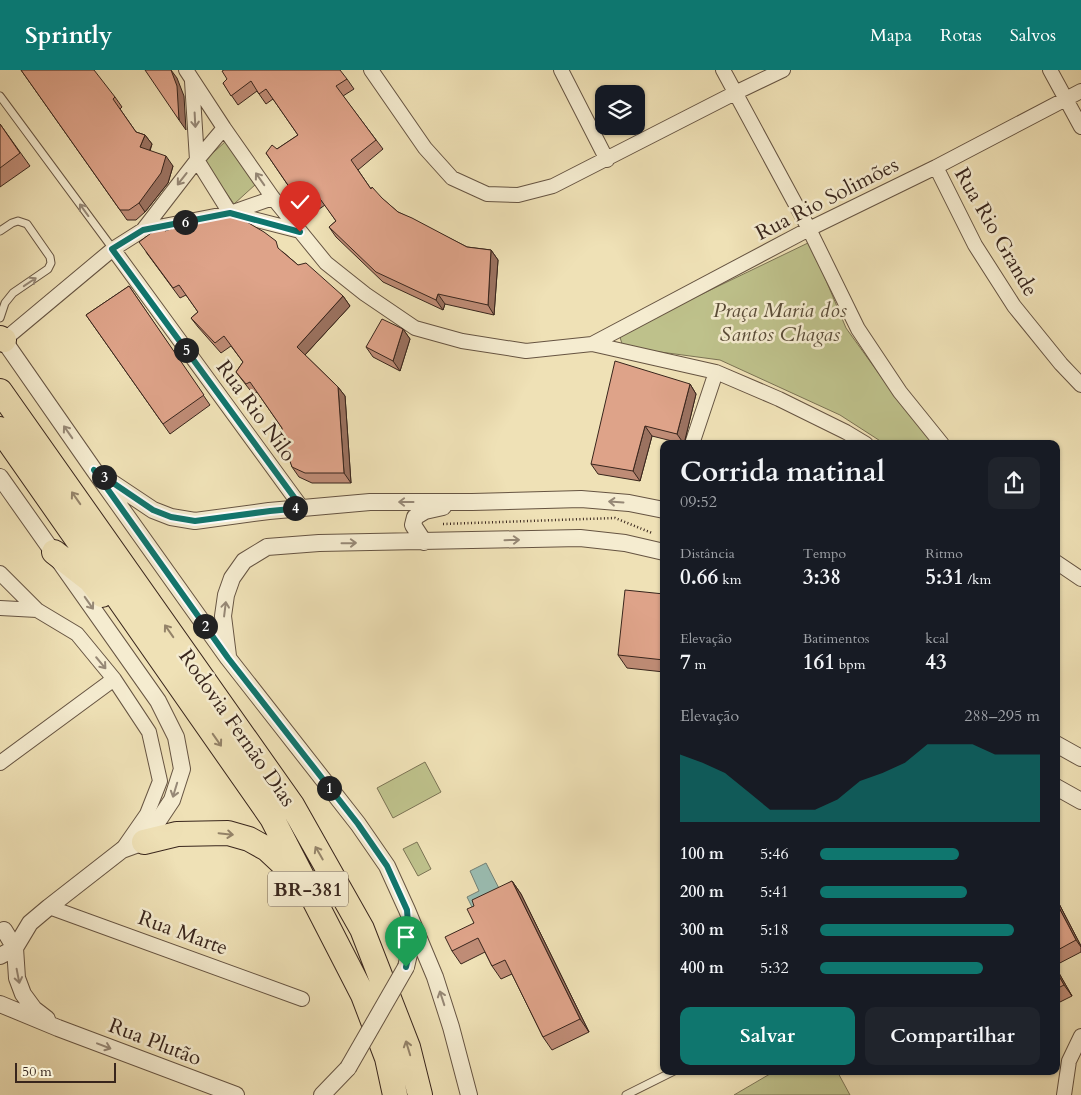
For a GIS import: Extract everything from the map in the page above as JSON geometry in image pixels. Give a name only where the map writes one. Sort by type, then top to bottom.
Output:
[{"type":"highway","name":"Rodovia Fernão Dias","points":[[0,391],[292,805],[362,929],[408,1046],[420,1095]]},
{"type":"highway","name":"Rodovia Fernão Dias","points":[[0,429],[272,818],[363,995],[387,1058],[395,1095]]},
{"type":"highway","points":[[54,552],[90,580],[171,684],[189,700]]},
{"type":"highway","points":[[144,842],[177,834],[228,833],[249,839],[268,849],[294,879],[355,987],[363,995]]},
{"type":"street","points":[[371,70],[425,148],[452,178],[487,194],[518,195],[553,186],[783,70]]},
{"type":"street","points":[[561,70],[607,160]]},
{"type":"street","points":[[723,70],[808,229],[858,330],[900,392],[939,440]]},
{"type":"street","points":[[1050,70],[1081,126]]},
{"type":"street","points":[[189,75],[273,198],[326,263],[365,294],[415,328],[462,341],[526,351],[592,344],[716,372],[779,399],[859,440]]},
{"type":"street","points":[[189,75],[197,160],[230,213],[300,232]]},
{"type":"street","name":"Rua Rio Solimões","points":[[592,344],[808,229],[936,168],[1081,91]]},
{"type":"street","points":[[143,230],[224,128]]},
{"type":"street","name":"Rua Rio Grande","points":[[936,168],[975,245],[1014,306],[1061,364],[1081,385]]},
{"type":"street","points":[[273,198],[230,213],[143,230],[112,249],[1,328],[94,470],[228,658],[358,824],[387,866],[435,978],[452,1027],[469,1095]]},
{"type":"street","name":"Rua Rio Nilo","points":[[112,249],[302,508]]},
{"type":"street","points":[[693,440],[716,372]]},
{"type":"street","points":[[94,470],[153,510],[171,517],[195,521],[270,511],[370,502],[580,499],[629,503],[660,509]]},
{"type":"street","points":[[0,477],[158,701],[176,737],[182,769],[172,800],[144,842],[122,850]]},
{"type":"street","points":[[424,542],[413,525],[415,517],[425,511],[472,502]]},
{"type":"street","points":[[228,658],[223,616],[226,595],[232,578],[244,561],[267,547],[319,543],[580,538],[625,543],[660,551]]},
{"type":"street","points":[[1060,565],[1081,579]]},
{"type":"street","points":[[0,573],[37,610],[77,634],[114,679],[149,732],[160,781],[147,814],[122,850],[30,923],[15,948],[0,956]]},
{"type":"street","points":[[0,608],[37,610]]},
{"type":"street","points":[[0,763],[114,679]]},
{"type":"street","points":[[1060,746],[1081,758]]},
{"type":"street","points":[[1060,789],[1081,801]]},
{"type":"street","name":"Rua Marte","points":[[49,907],[302,999]]},
{"type":"street","points":[[322,1095],[348,1068],[406,967],[410,950],[407,910]]},
{"type":"street","points":[[2,931],[30,923]]},
{"type":"street","name":"Rua Plutão","points":[[2,931],[15,948],[17,978],[23,994],[34,1008],[58,1028]]},
{"type":"street","name":"Rua Plutão","points":[[0,1004],[58,1028],[236,1095]]},
{"type":"street","points":[[1064,1095],[1069,1060],[1081,1036]]},
{"type":"lane","name":"Rua Rio Nilo","points":[[0,96],[112,249]]},
{"type":"lane","points":[[0,231],[18,221],[27,224],[50,257],[51,263],[48,269],[13,293],[5,303],[1,328]]},
{"type":"lane","points":[[626,1095],[666,1075]]},
{"type":"green space","points":[[226,141],[256,184],[234,204],[204,161]]},
{"type":"green space","name":"Praça Maria dos Santos Chagas","points":[[810,242],[846,328],[900,403],[932,440],[879,440],[840,415],[720,360],[623,347],[619,334]]},
{"type":"green space","points":[[425,762],[441,792],[393,818],[377,788]]},
{"type":"green space","points":[[417,842],[431,869],[418,876],[403,849]]},
{"type":"green space","points":[[768,1075],[839,1075],[850,1095],[734,1095]]},
{"type":"water","points":[[486,863],[505,900],[476,915],[467,897],[479,891],[470,871]]},
{"type":"building","points":[[21,70],[94,70],[115,97],[113,99],[136,132],[145,135],[140,147],[166,156],[161,173],[139,203],[129,210],[120,210]]},
{"type":"building","points":[[145,70],[171,70],[177,86],[179,120]]},
{"type":"building","points":[[340,70],[347,79],[336,86],[376,140],[351,160],[371,189],[372,187],[398,212],[467,247],[491,250],[488,305],[438,294],[436,300],[376,272],[329,227],[336,221],[318,196],[303,207],[266,153],[272,145],[277,149],[298,135],[266,89],[259,94],[251,81],[231,96],[223,83],[227,79],[222,71]]},
{"type":"building","points":[[0,124],[20,153],[0,168]]},
{"type":"building","points":[[219,213],[235,215],[264,232],[276,241],[278,248],[298,265],[306,263],[343,296],[297,347],[338,387],[344,473],[305,473],[292,467],[286,450],[282,428],[250,382],[246,384],[236,372],[243,362],[224,336],[215,343],[191,318],[198,312],[179,285],[173,288],[139,242],[162,225],[165,231],[198,220],[200,217]]},
{"type":"building","points":[[129,286],[204,395],[163,424],[86,315]]},
{"type":"building","points":[[382,319],[403,329],[393,361],[366,347]]},
{"type":"building","points":[[615,361],[690,384],[677,434],[645,426],[633,471],[591,464]]},
{"type":"building","points":[[625,590],[660,594],[660,660],[618,655]]},
{"type":"building","points":[[512,881],[580,1019],[543,1037],[505,960],[492,966],[478,938],[452,951],[445,937],[474,923],[467,909],[474,906],[472,900]]},
{"type":"building","points":[[1060,910],[1076,940],[1060,949]]},
{"type":"building","points":[[1060,978],[1064,985],[1060,987]]},
{"type":"route","points":[[300,232],[230,213],[143,230],[112,249],[302,508],[195,521],[171,517],[153,510],[94,470],[228,658],[358,824],[387,866],[407,910],[410,950],[406,967]]}]
